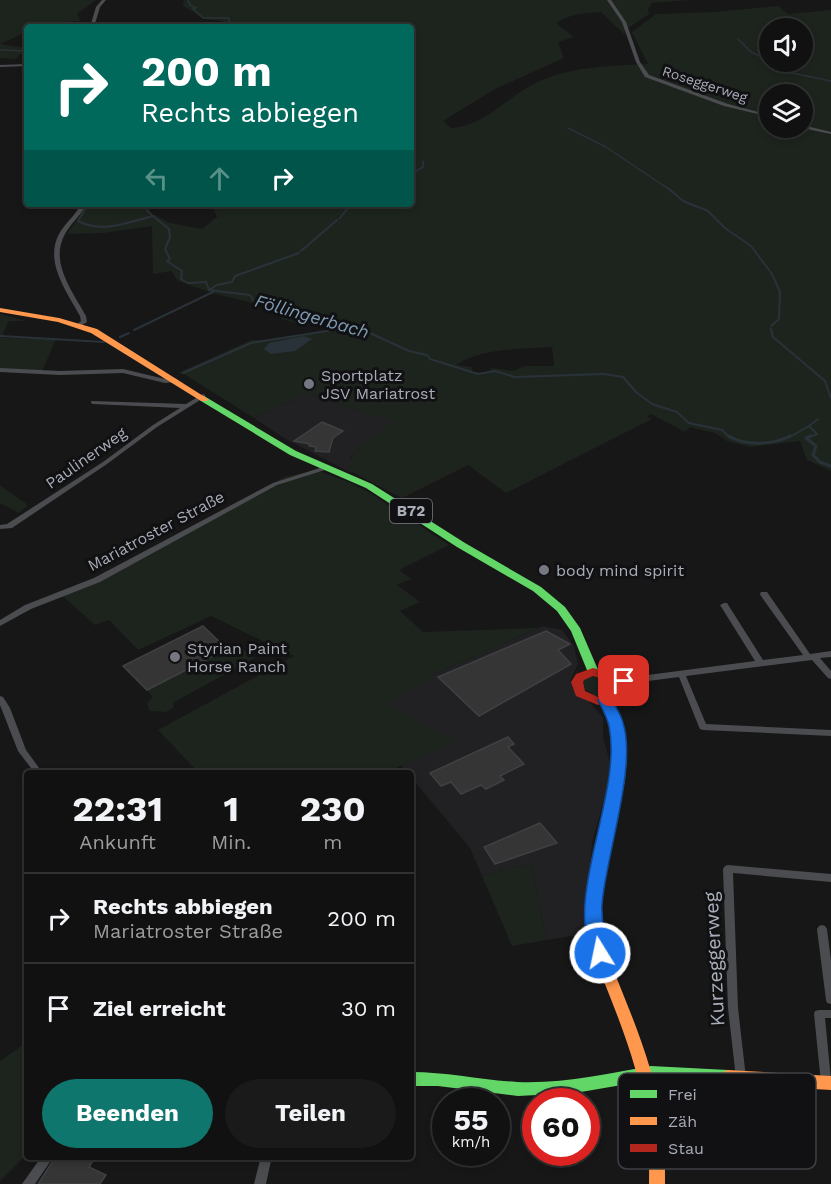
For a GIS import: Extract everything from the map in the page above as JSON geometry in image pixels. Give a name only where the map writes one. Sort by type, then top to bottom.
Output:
[{"type":"main road","name":"B72","points":[[0,310],[79,325],[106,338],[293,453],[369,486],[395,501],[549,598],[561,609],[576,631],[593,672]]},
{"type":"main road","points":[[593,672],[607,674],[617,682],[618,691],[605,700],[585,697],[577,688],[580,677],[593,672]]},
{"type":"main road","points":[[605,700],[619,734],[618,759],[595,889],[595,935],[645,1073]]},
{"type":"main road","points":[[414,1079],[438,1079],[518,1089],[540,1089],[618,1079]]},
{"type":"main road","points":[[657,1169],[657,1184]]},
{"type":"street","points":[[93,24],[98,8],[104,0]]},
{"type":"street","name":"Roseggerweg","points":[[609,0],[624,22],[638,62],[647,76],[726,105],[759,113]]},
{"type":"street","points":[[0,66],[24,65]]},
{"type":"street","points":[[813,129],[831,133]]},
{"type":"street","points":[[79,325],[84,322],[83,316],[63,279],[56,249],[61,235],[82,207]]},
{"type":"street","points":[[0,370],[60,373],[123,371],[165,381],[175,380]]},
{"type":"street","name":"Paulinerweg","points":[[0,527],[9,526],[202,396]]},
{"type":"street","name":"Paulinerweg","points":[[93,402],[186,405]]},
{"type":"street","name":"Mariatroster Straße","points":[[0,623],[28,607],[97,580],[275,484],[326,468]]},
{"type":"street","points":[[764,594],[811,657],[831,676]]},
{"type":"street","points":[[724,605],[761,664]]},
{"type":"street","points":[[617,682],[831,654]]},
{"type":"street","points":[[682,675],[703,727],[831,733]]},
{"type":"street","points":[[0,699],[6,708],[22,751],[36,770]]},
{"type":"street","name":"Kurzeggerweg","points":[[740,1073],[733,1008],[728,869],[831,878]]},
{"type":"street","points":[[822,929],[831,1000]]},
{"type":"street","points":[[829,1083],[819,1014],[831,1014]]},
{"type":"street","points":[[28,1184],[46,1160]]},
{"type":"street","points":[[261,1184],[266,1160]]},
{"type":"shaded area","points":[[0,0],[96,0],[77,14],[81,21],[24,24],[24,34],[0,44]]},
{"type":"shaded area","points":[[184,0],[690,0],[652,3],[648,9],[649,14],[624,31],[626,36],[601,12],[578,14],[565,18],[556,23],[574,37],[558,42],[564,58],[495,89],[443,121],[451,128],[475,122],[529,87],[553,76],[593,68],[648,64],[632,32],[656,14],[778,6],[788,14],[831,10],[831,471],[807,460],[800,441],[750,447],[727,441],[715,433],[690,427],[685,432],[651,414],[647,417],[652,419],[506,493],[468,465],[402,498],[350,471],[349,468],[355,451],[392,422],[309,393],[254,418],[184,374],[178,373],[251,340],[345,328],[345,326],[298,324],[282,319],[273,308],[212,293],[178,281],[171,271],[153,274],[152,226],[103,233],[67,234],[85,208],[148,207],[151,213],[147,214],[150,216],[155,215],[170,223],[202,229],[217,217],[213,207],[414,207],[414,24],[224,24],[223,21],[205,19],[183,6]],"holes":[[[552,347],[554,366],[525,366],[513,371],[491,368],[489,373],[472,372],[472,367],[456,365],[466,359],[489,352]]]},
{"type":"shaded area","points":[[0,44],[24,48],[24,54],[20,54],[16,59],[0,58]]},
{"type":"shaded area","points":[[0,314],[26,321],[9,321],[1,338],[56,339],[42,371],[0,369]]},
{"type":"shaded area","points":[[304,336],[312,339],[295,351],[271,354],[264,349],[269,343]]},
{"type":"shaded area","points":[[309,393],[393,422],[355,451],[350,458],[351,473],[284,438],[254,418]]},
{"type":"shaded area","points":[[316,470],[353,484],[449,545],[399,570],[411,579],[397,585],[420,602],[400,611],[423,632],[538,628],[434,674],[388,705],[456,742],[392,770],[196,770],[158,730],[294,656],[211,616],[138,650],[109,620],[95,625],[58,592],[99,576],[284,477]]},
{"type":"shaded area","points":[[0,485],[28,505],[19,513],[0,503]]},
{"type":"shaded area","points":[[543,626],[562,630],[574,646],[578,664],[570,681],[603,717],[603,737],[610,763],[607,790],[592,842],[586,934],[546,940],[531,863],[482,876],[470,848],[414,781],[414,770],[405,770],[401,766],[455,742],[387,705],[434,674]]},
{"type":"shaded area","points":[[236,644],[255,658],[174,702],[173,708],[166,712],[150,711],[147,703],[153,697],[147,690]]},
{"type":"shaded area","points":[[590,676],[608,678],[612,692],[596,697],[582,687],[583,680]]},
{"type":"shaded area","points":[[531,863],[546,940],[512,946],[482,876]]},
{"type":"shaded area","points":[[24,1044],[24,1157],[0,1181],[0,1061]]},
{"type":"building","points":[[322,422],[343,431],[333,438],[329,452],[315,451],[316,447],[309,446],[310,444],[294,441]]},
{"type":"building","name":"Styrian Paint Horse Ranch","points":[[203,626],[227,649],[147,690],[123,666]]},
{"type":"building","points":[[546,631],[570,644],[558,650],[571,664],[479,716],[438,677]]},
{"type":"building","points":[[508,737],[514,744],[508,747],[524,764],[500,776],[504,780],[486,789],[481,785],[461,794],[451,782],[441,786],[430,773]]},
{"type":"building","points":[[540,823],[557,843],[495,864],[484,847]]},
{"type":"building","points":[[53,1160],[93,1160],[89,1167],[106,1175],[100,1184],[38,1184]]},
{"type":"waterway","name":"Föllingerbach","points":[[188,0],[190,5],[196,8],[193,9],[203,18],[229,18],[230,24]]},
{"type":"waterway","points":[[738,39],[751,52],[759,56]]},
{"type":"waterway","points":[[0,50],[24,51]]},
{"type":"waterway","points":[[787,72],[831,81]]},
{"type":"waterway","points":[[568,128],[606,147],[670,190]]},
{"type":"waterway","points":[[414,172],[423,167],[423,161]]},
{"type":"waterway","points":[[668,188],[683,201],[708,211],[725,228],[751,246],[772,274],[780,292],[779,319],[771,326]]},
{"type":"waterway","name":"Föllingerbach","points":[[146,207],[153,216]]},
{"type":"waterway","points":[[340,218],[349,207]]},
{"type":"waterway","points":[[79,219],[86,208]]},
{"type":"waterway","points":[[78,221],[96,227],[106,227],[153,216]]},
{"type":"waterway","name":"Föllingerbach","points":[[153,216],[169,229],[170,237],[165,249],[170,259],[167,261],[182,271],[181,279],[188,283],[206,282],[209,290]]},
{"type":"waterway","points":[[301,251],[337,220]]},
{"type":"waterway","points":[[209,290],[217,285],[232,282],[235,276],[299,253]]},
{"type":"waterway","name":"Föllingerbach","points":[[209,290],[250,295],[256,304],[284,304],[293,314],[346,322],[409,351],[427,355],[430,359],[478,374],[495,371],[515,377],[604,374],[623,377],[636,392],[652,404],[677,412],[689,423],[722,430],[730,438]]},
{"type":"waterway","points":[[134,330],[213,292]]},
{"type":"waterway","points":[[336,330],[358,328]]},
{"type":"waterway","points":[[771,329],[773,337],[825,381],[831,398]]},
{"type":"waterway","points":[[183,373],[251,343],[333,330]]},
{"type":"waterway","points":[[120,337],[129,333]]},
{"type":"waterway","points":[[0,336],[104,342]]},
{"type":"waterway","points":[[809,426],[818,419]]},
{"type":"waterway","name":"Föllingerbach","points":[[788,438],[809,426]]},
{"type":"waterway","name":"Föllingerbach","points":[[807,438],[817,434],[809,426]]},
{"type":"waterway","name":"Föllingerbach","points":[[729,436],[751,443],[776,441],[790,436]]},
{"type":"waterway","name":"Föllingerbach","points":[[811,436],[806,438],[816,446],[813,455],[820,462],[831,466]]},
{"type":"traffic: fast","points":[[204,399],[293,453],[369,486],[461,545],[537,589],[561,609],[576,631],[593,672]]},
{"type":"traffic: fast","points":[[605,700],[618,730],[620,755],[615,797],[593,902],[596,936],[606,969]]},
{"type":"traffic: fast","points":[[414,1079],[438,1079],[518,1089],[575,1086],[618,1079]]},
{"type":"traffic: slow","points":[[0,310],[59,320],[94,331],[204,399]]},
{"type":"traffic: slow","points":[[606,969],[645,1073]]},
{"type":"traffic: slow","points":[[816,1082],[831,1083]]},
{"type":"traffic: slow","points":[[657,1169],[657,1184]]},
{"type":"traffic: jam","points":[[593,672],[613,678],[619,687],[615,695],[598,701],[580,693],[577,682],[580,677],[593,672]]},
{"type":"place","name":"Sportplatz JSV Mariatrost","points":[[309,384]]},
{"type":"place","name":"body mind spirit","points":[[544,570]]},
{"type":"place","name":"Styrian Paint Horse Ranch","points":[[175,657]]},
{"type":"route","points":[[600,953],[595,935],[593,904],[617,772],[619,743],[616,723],[605,700],[618,691],[617,682],[624,681]]}]
